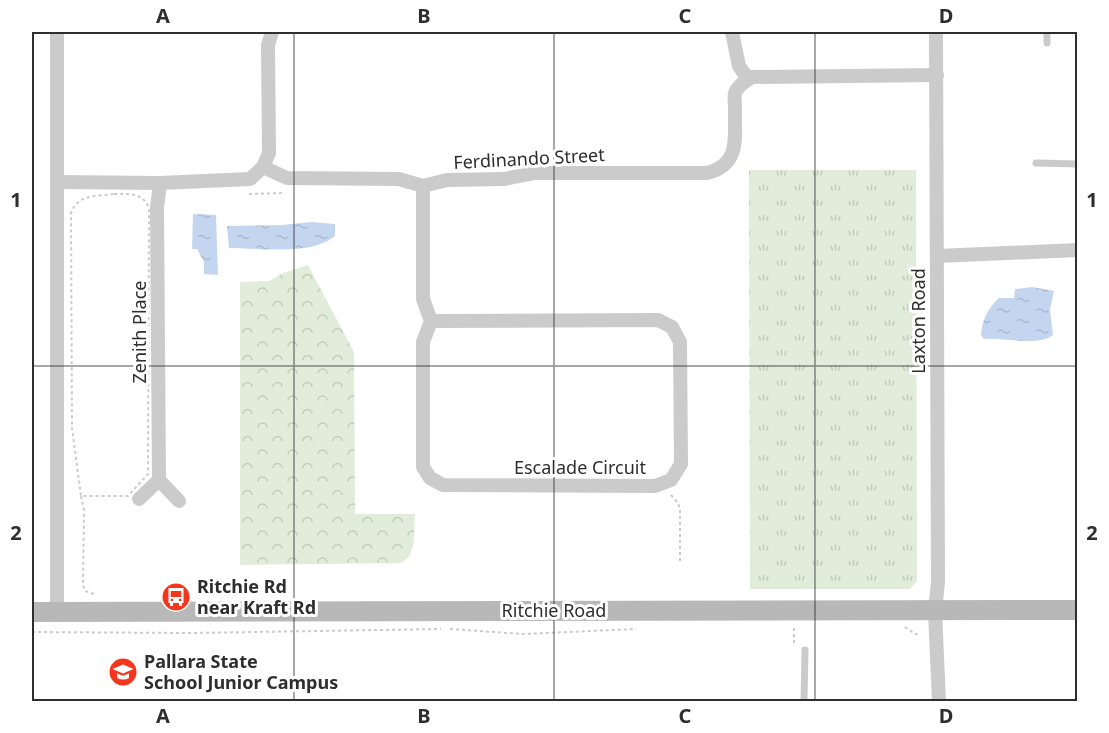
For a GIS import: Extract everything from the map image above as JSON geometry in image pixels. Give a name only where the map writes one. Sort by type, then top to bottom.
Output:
[{"type":"street","points":[[57,32],[57,611]]},
{"type":"street","points":[[57,182],[160,183],[250,178],[263,167],[269,153],[268,45],[272,32]]},
{"type":"street","points":[[732,32],[739,66],[748,79],[752,77],[937,75]]},
{"type":"street","name":"Laxton Road","points":[[936,32],[938,582],[935,610],[939,702]]},
{"type":"street","name":"Ferdinando Street","points":[[263,167],[287,178],[399,179],[423,186],[447,180],[504,179],[535,173],[707,172],[720,169],[729,162],[734,151],[735,93],[742,82],[748,79]]},
{"type":"street","name":"Zenith Place","points":[[159,480],[157,208],[160,183]]},
{"type":"street","points":[[423,186],[423,299],[431,321]]},
{"type":"street","points":[[937,256],[1077,250]]},
{"type":"street","name":"Escalade Circuit","points":[[658,320],[672,327],[680,342],[681,464],[671,480],[655,486],[443,485],[432,479],[423,467],[423,342],[431,321],[658,320]]},
{"type":"street","points":[[139,499],[159,480],[179,501]]},
{"type":"street","name":"Ritchie Road","points":[[32,612],[1077,610]]},
{"type":"lane","points":[[1047,32],[1047,43]]},
{"type":"lane","points":[[1036,163],[1077,164]]},
{"type":"lane","points":[[804,702],[805,650]]},
{"type":"path","points":[[245,194],[286,192]]},
{"type":"path","points":[[81,496],[128,496],[148,474],[149,208],[145,200],[133,194],[85,198],[77,201],[71,213],[72,428],[81,496],[84,510],[83,585],[85,591],[95,594]]},
{"type":"path","points":[[669,493],[680,509],[680,564]]},
{"type":"path","points":[[905,627],[915,634],[936,634]]},
{"type":"path","points":[[32,632],[191,633],[448,629],[523,634],[639,629]]},
{"type":"green space","points":[[749,170],[916,170],[917,581],[910,589],[750,589]]},
{"type":"green space","points":[[308,265],[354,352],[355,514],[415,514],[412,549],[406,560],[400,563],[240,565],[240,282],[269,281],[283,273]]},
{"type":"water","points":[[193,214],[216,215],[218,275],[204,274],[204,262],[197,249],[192,249]]},
{"type":"water","points":[[311,222],[335,224],[335,236],[325,242],[299,249],[229,248],[227,226]]},
{"type":"water","points":[[1032,287],[1054,291],[1050,310],[1053,335],[1047,339],[1030,341],[984,339],[981,335],[983,324],[995,302],[999,298],[1014,298],[1015,289]]},
{"type":"place","name":"Ritchie Rd near Kraft Rd","points":[[176,597]]},
{"type":"place","name":"Pallara State School Junior Campus","points":[[123,672]]}]
